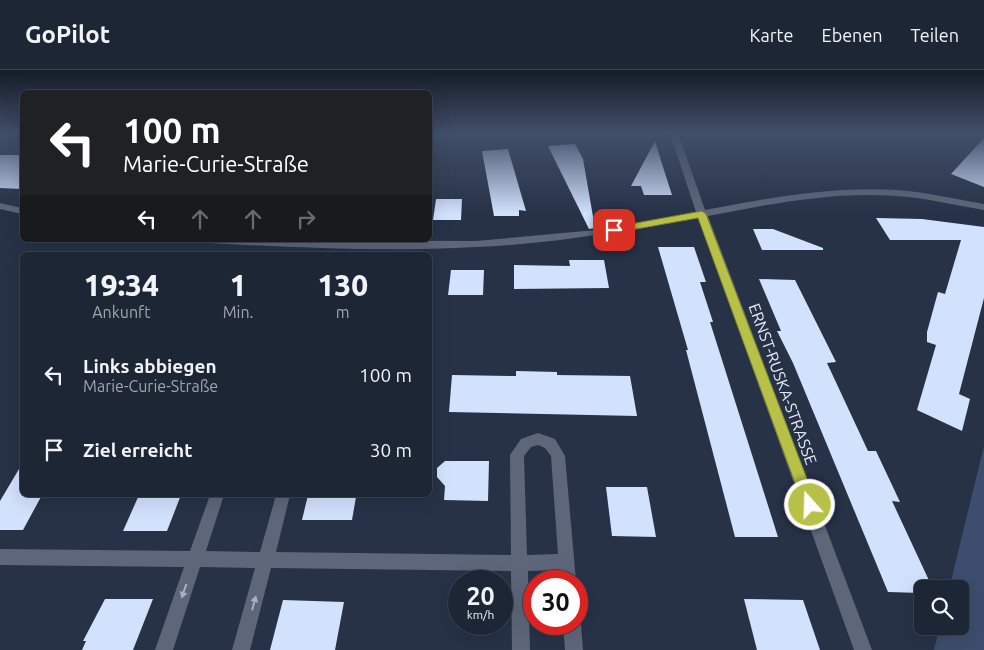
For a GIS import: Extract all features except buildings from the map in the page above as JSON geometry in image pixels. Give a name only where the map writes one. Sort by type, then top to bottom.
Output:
[{"type":"street","name":"ERNST-RUSKA-STRASSE","points":[[683,160],[864,650]]},
{"type":"street","points":[[237,242],[304,247],[476,244],[596,233],[765,202],[833,193],[896,193],[984,207]]},
{"type":"street","points":[[0,206],[20,211]]},
{"type":"street","points":[[521,650],[517,455],[520,446],[531,440],[547,440],[555,446],[567,570]]},
{"type":"street","points":[[164,650],[217,497]]},
{"type":"street","points":[[241,650],[282,497]]},
{"type":"street","points":[[0,557],[519,564],[567,562]]},
{"type":"street","points":[[573,635],[574,650]]},
{"type":"shaded area","points":[[984,446],[984,650],[934,650],[938,635],[969,635],[969,580],[951,580]]},
{"type":"route","points":[[614,230],[702,214],[810,505]]}]
